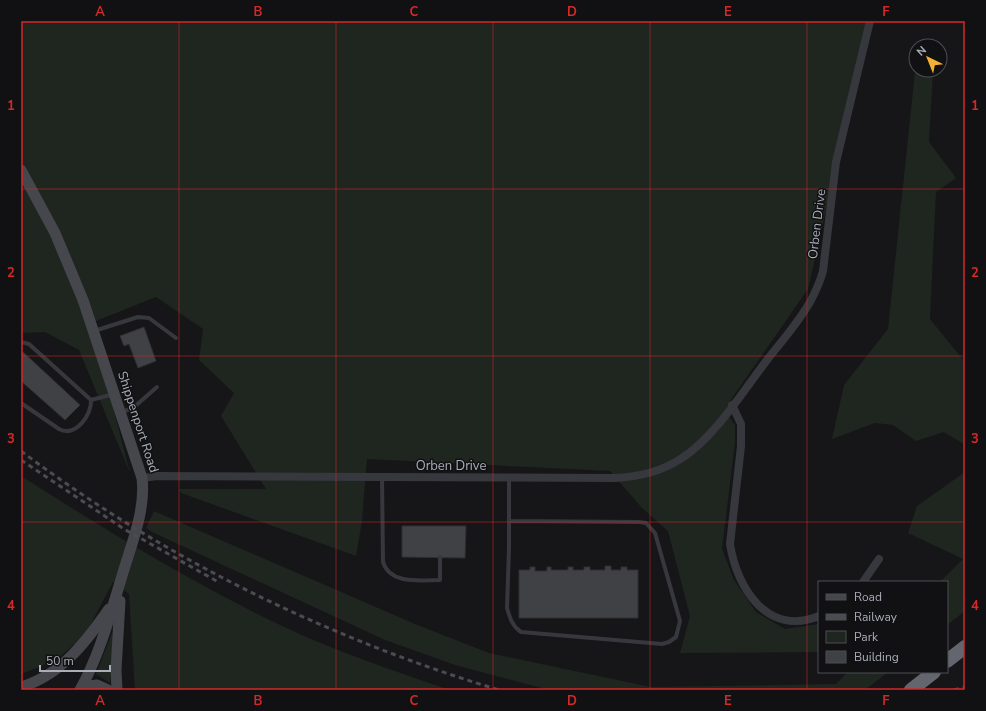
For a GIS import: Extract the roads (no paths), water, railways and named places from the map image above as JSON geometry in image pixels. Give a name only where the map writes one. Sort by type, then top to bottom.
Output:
[{"type":"highway","points":[[948,660],[965,647]]},
{"type":"highway","points":[[913,689],[933,673]]},
{"type":"street","name":"Orben Drive","points":[[142,478],[156,476],[509,478],[638,477],[654,473],[692,451],[711,432],[800,318],[818,286],[823,271],[836,162],[870,21]]},
{"type":"street","name":"Shippenport Road","points":[[21,170],[55,233],[94,332],[142,478],[141,504],[134,538],[98,651],[81,688]]},
{"type":"street","points":[[732,405],[741,424],[741,446],[730,544],[732,559],[738,575],[746,590],[756,602],[765,612],[775,618],[796,622],[810,620],[818,616]]},
{"type":"street","points":[[864,581],[879,559]]},
{"type":"street","points":[[118,690],[117,635],[121,578]]},
{"type":"street","points":[[21,688],[38,680],[66,662],[81,647],[115,600]]},
{"type":"street","points":[[81,688],[97,686],[108,690]]},
{"type":"lane","points":[[94,332],[138,317],[149,318],[176,338]]},
{"type":"lane","points":[[21,342],[29,344],[91,400],[92,407],[88,416],[76,428],[66,431],[59,429],[21,403]]},
{"type":"lane","points":[[121,412],[133,408],[157,387]]},
{"type":"lane","points":[[91,400],[115,394]]},
{"type":"lane","points":[[382,477],[383,562],[387,570],[394,575],[409,580],[440,580],[440,557]]},
{"type":"lane","points":[[509,478],[507,608],[509,617],[517,629],[521,632],[662,644],[670,642],[676,637],[680,621],[655,533],[646,523],[509,521]]},
{"type":"railway","points":[[21,451],[132,527],[250,592],[310,620],[372,646],[499,690]]},
{"type":"railway","points":[[21,460],[124,529],[220,583]]},
{"type":"railway","points":[[954,690],[965,687]]}]
